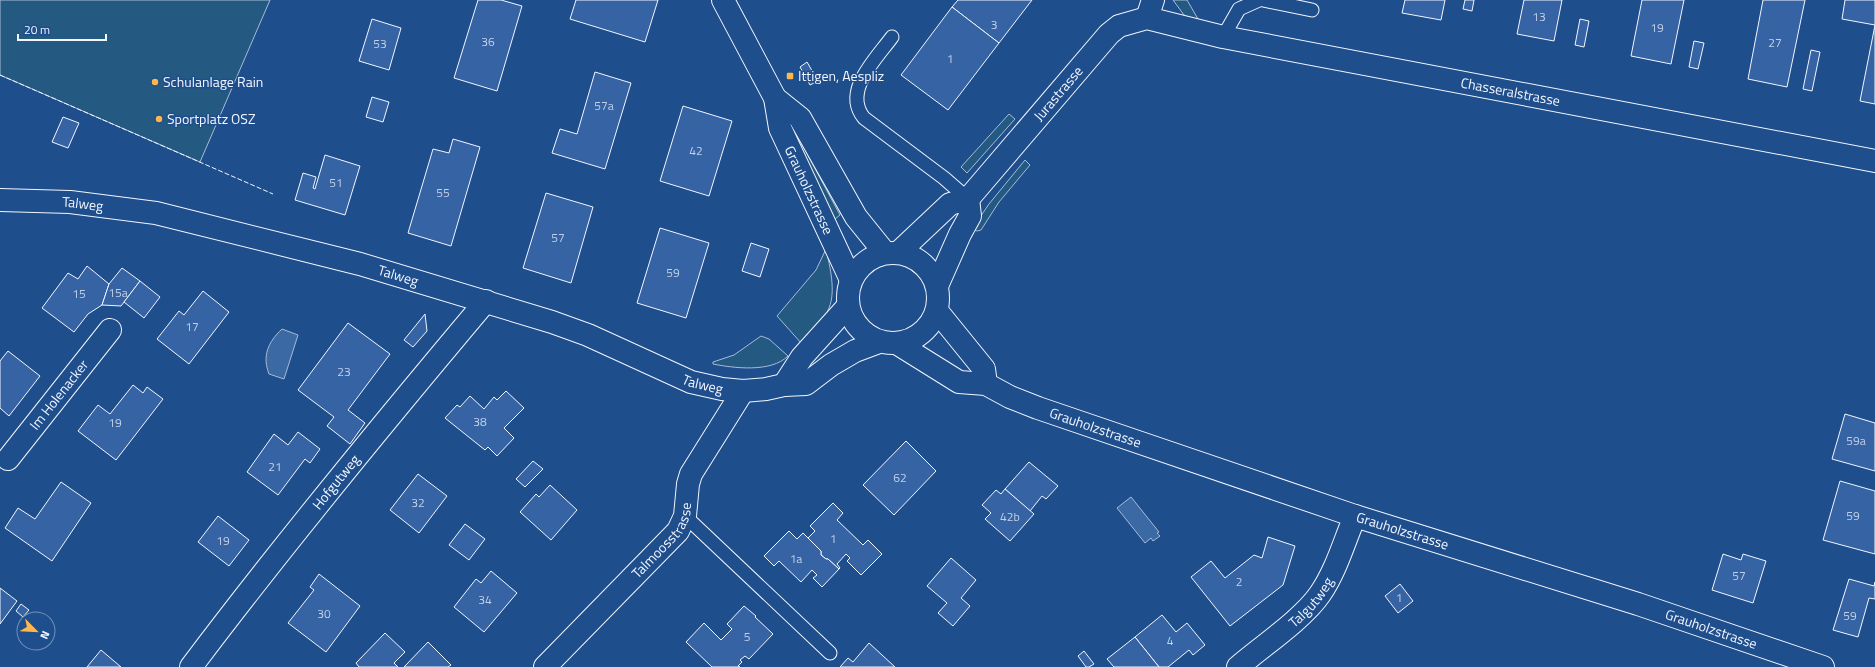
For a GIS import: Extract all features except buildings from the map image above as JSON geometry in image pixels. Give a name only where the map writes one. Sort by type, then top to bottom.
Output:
[{"type":"street","name":"Grauholzstrasse","points":[[723,0],[775,98],[780,128],[851,280]]},
{"type":"street","name":"Chasseralstrasse","points":[[1150,9],[1223,37],[1875,162]]},
{"type":"street","name":"Jurastrasse","points":[[968,199],[1109,34],[1150,9]]},
{"type":"street","name":"Grauholzstrasse","points":[[775,98],[800,118],[856,217],[892,253]]},
{"type":"street","points":[[892,253],[919,260],[933,276],[937,286],[939,298],[937,311],[929,327],[915,338],[888,343],[862,332],[851,316],[848,306],[848,293],[851,280],[859,267],[871,258],[892,253],[950,204],[968,199],[970,216],[960,234],[937,286]]},
{"type":"street","name":"Talweg","points":[[0,200],[70,202],[156,213],[360,264],[486,301],[588,335],[691,382],[722,389],[743,391],[766,389],[784,385],[806,384],[831,365],[855,351],[888,343]]},
{"type":"street","name":"Hofgutweg","points":[[191,667],[232,612],[388,417],[486,301]]},
{"type":"street","points":[[784,385],[802,357],[848,306]]},
{"type":"street","points":[[937,311],[984,369],[986,384]]},
{"type":"street","name":"Im Holenacker","points":[[3,461],[110,330]]},
{"type":"street","name":"Grauholzstrasse","points":[[888,343],[959,382],[986,384],[1010,397],[1038,408],[1355,516],[1638,604],[1823,667]]},
{"type":"street","name":"Talmoosstrasse","points":[[544,667],[678,531],[685,516],[688,484],[691,474],[743,391]]},
{"type":"street","name":"Talgutweg","points":[[1238,667],[1296,618],[1320,594],[1329,577],[1355,516]]},
{"type":"lane","points":[[1223,37],[1239,9],[1259,0]]},
{"type":"lane","points":[[1263,0],[1312,10]]},
{"type":"lane","points":[[892,37],[861,80],[857,90],[856,102],[859,112],[864,118],[944,178],[968,199]]},
{"type":"lane","points":[[685,516],[830,653]]},
{"type":"shaded area","name":"Sportplatz OSZ","points":[[0,0],[270,0],[200,162],[0,75]]},
{"type":"shaded area","points":[[1173,0],[1187,0],[1198,19],[1196,22],[1184,15]]},
{"type":"shaded area","points":[[1009,114],[1015,119],[967,173],[961,167]]},
{"type":"shaded area","points":[[790,122],[840,215],[835,219],[787,125]]},
{"type":"shaded area","points":[[1025,160],[1030,165],[999,202],[981,230],[977,231],[972,229],[989,204]]},
{"type":"shaded area","points":[[826,249],[832,279],[831,301],[824,318],[802,344],[777,316],[816,270]]},
{"type":"shaded area","points":[[282,329],[298,335],[284,379],[269,374],[266,361],[266,355],[270,344]]},
{"type":"shaded area","points":[[761,336],[769,339],[788,356],[772,365],[762,367],[741,368],[713,364],[713,362],[734,355]]},
{"type":"shaded area","points":[[1131,497],[1159,532],[1157,533],[1160,536],[1153,541],[1151,538],[1145,543],[1117,508]]},
{"type":"fence","points":[[0,75],[273,194]]},
{"type":"place","name":"Ittigen, Aespliz","points":[[790,76]]},
{"type":"place","name":"Schulanlage Rain","points":[[155,82]]},
{"type":"place","name":"Sportplatz OSZ","points":[[159,119]]}]
